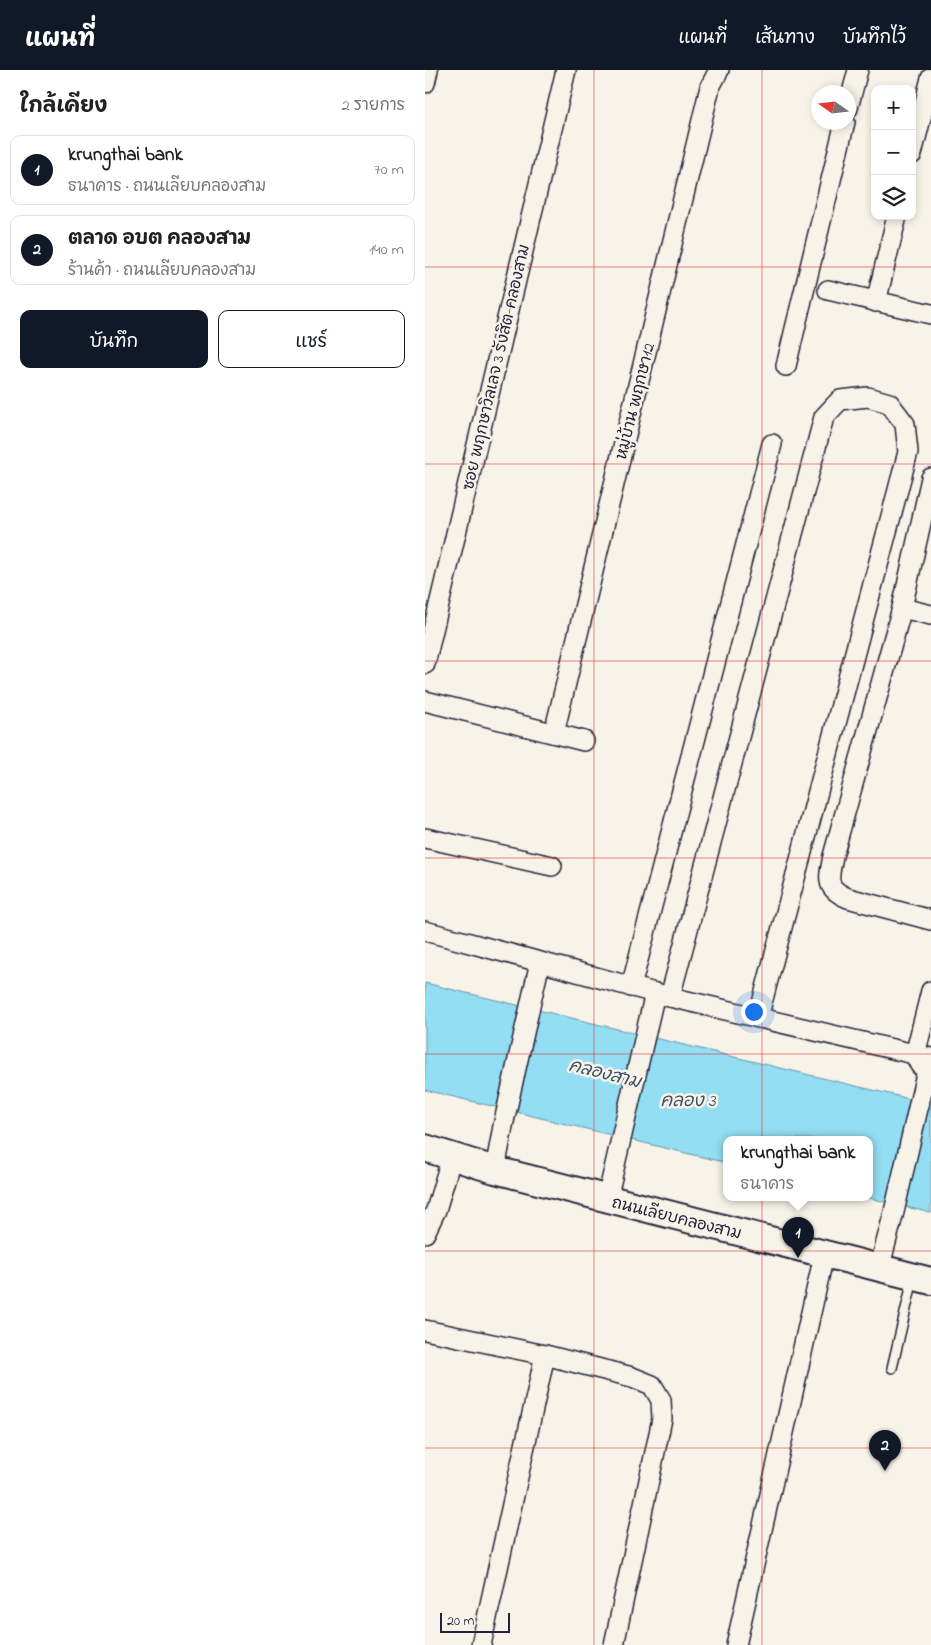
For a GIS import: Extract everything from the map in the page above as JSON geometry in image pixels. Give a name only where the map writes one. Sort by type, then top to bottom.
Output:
[{"type":"main road","name":"ถนนเลียบคลองสาม","points":[[425,1148],[495,1170],[922,1279]]},
{"type":"street","points":[[425,82],[428,70]]},
{"type":"street","name":"ซอย พฤกษาวิลเลจ 3 รังสิต-คลองสาม","points":[[425,664],[566,70]]},
{"type":"street","name":"หมู่บ้าน พฤกษา12","points":[[554,733],[710,87],[719,70]]},
{"type":"street","points":[[854,85],[858,70]]},
{"type":"street","points":[[916,138],[931,78]]},
{"type":"street","points":[[786,366],[843,130]]},
{"type":"street","points":[[876,302],[896,220]]},
{"type":"street","points":[[828,290],[931,314]]},
{"type":"street","points":[[607,1199],[646,1027],[663,995],[824,417],[840,400],[868,397],[889,403],[905,424],[908,452],[758,1018]]},
{"type":"street","points":[[631,986],[772,444]]},
{"type":"street","points":[[931,478],[902,608],[833,856],[829,881],[836,893],[848,898],[931,920]]},
{"type":"street","points":[[902,608],[931,615]]},
{"type":"street","points":[[425,702],[584,741]]},
{"type":"street","points":[[425,838],[552,866]]},
{"type":"street","points":[[425,931],[663,995],[758,1018],[925,1068]]},
{"type":"street","points":[[495,1170],[530,999],[540,962]]},
{"type":"street","points":[[879,1269],[894,1212],[925,1068],[931,991]]},
{"type":"street","points":[[425,1233],[436,1210],[452,1156]]},
{"type":"street","points":[[736,1645],[824,1255]]},
{"type":"street","points":[[425,1330],[545,1355],[632,1377],[652,1385],[661,1400],[662,1420],[614,1645]]},
{"type":"street","points":[[481,1645],[545,1355]]},
{"type":"lane","points":[[892,1368],[922,1279]]},
{"type":"water","name":"คลอง 3","points":[[425,983],[931,1104],[931,1213],[873,1199],[873,1136],[723,1136],[723,1162],[425,1090]]},
{"type":"place","name":"krungthai bank","points":[[798,1258]]},
{"type":"place","name":"ตลาด อบต คลองสาม","points":[[885,1471]]},
{"type":"water label","name":"คลองสาม","points":[[605,1073]]}]
